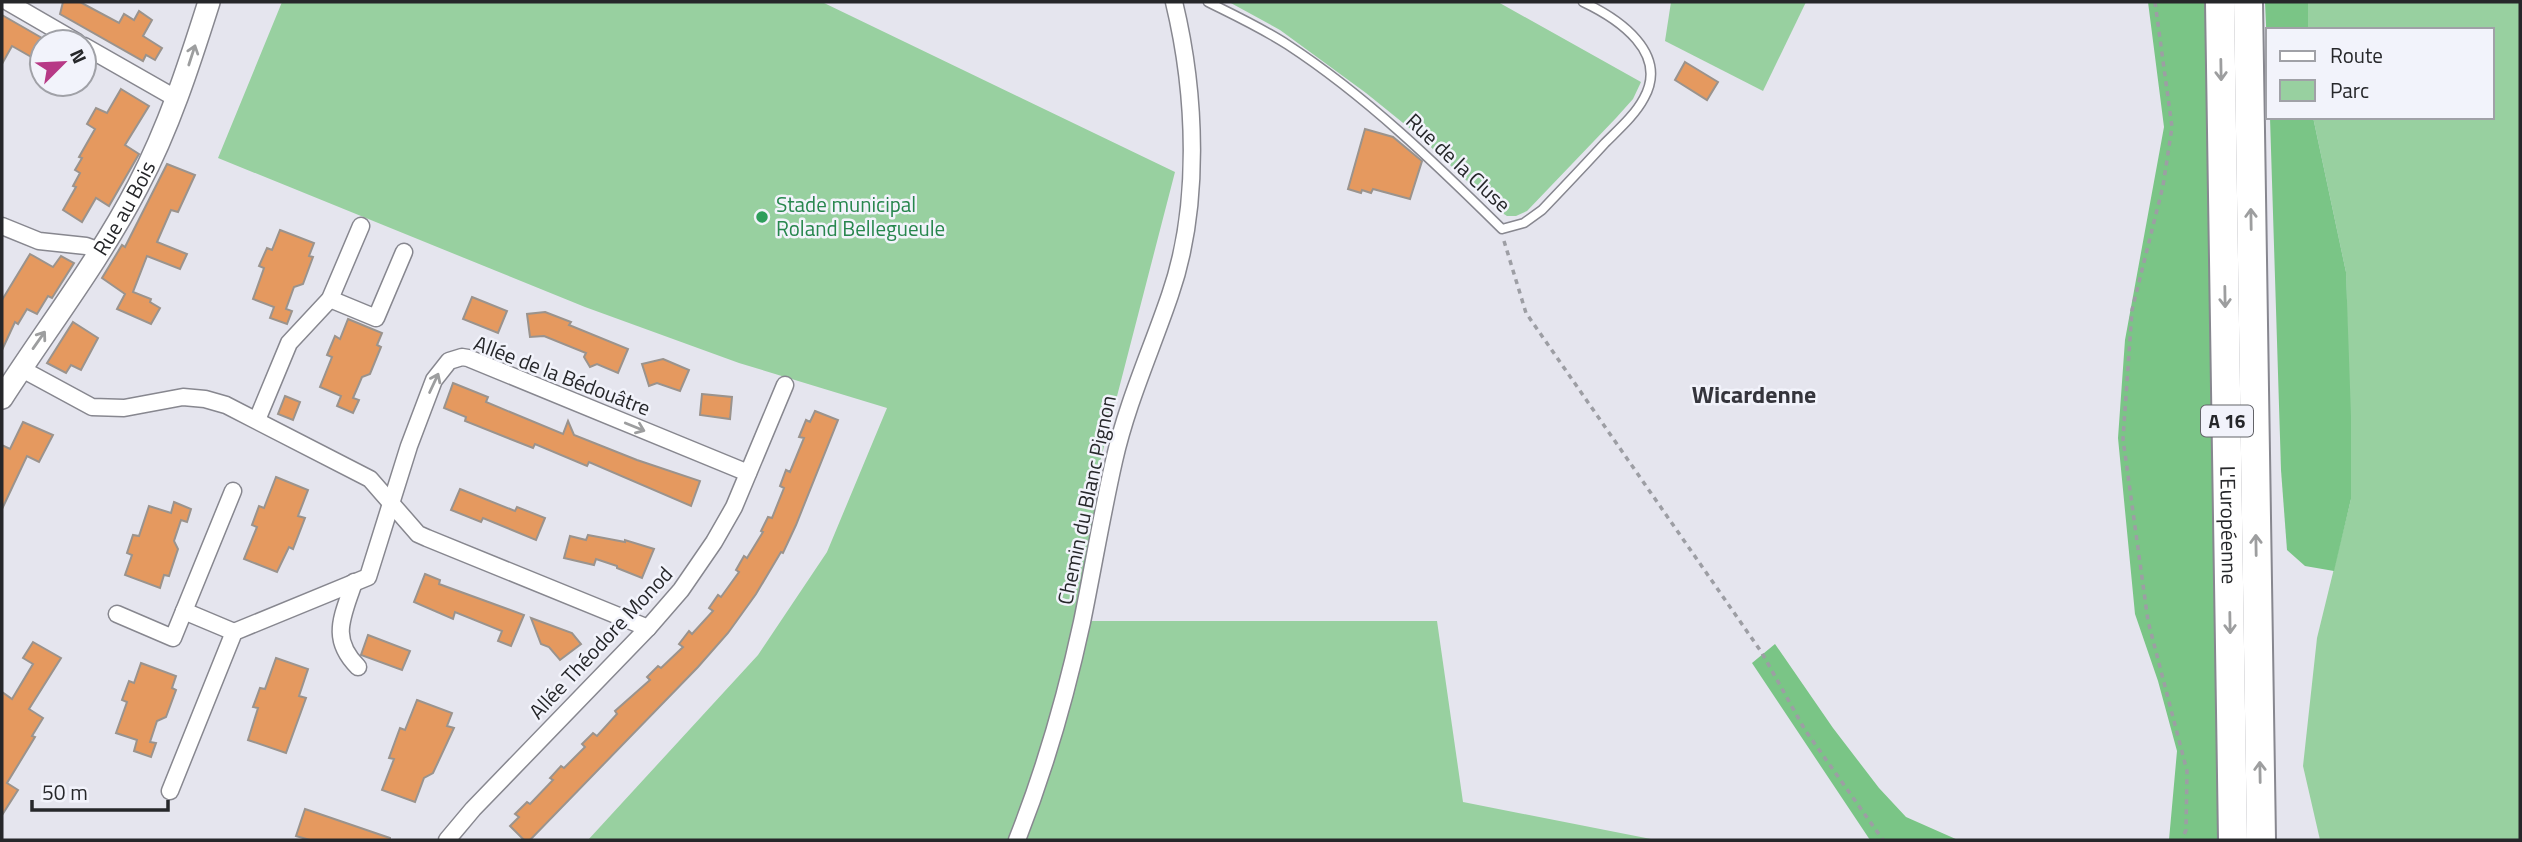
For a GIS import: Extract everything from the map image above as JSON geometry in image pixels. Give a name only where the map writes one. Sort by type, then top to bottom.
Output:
[{"type":"highway","name":"L'Européenne","points":[[2220,2],[2234,840]]},
{"type":"highway","name":"L'Européenne","points":[[2248,2],[2261,840]]},
{"type":"main road","name":"Rue au Bois","points":[[2,398],[100,251],[138,187],[177,99],[209,2]]},
{"type":"street","points":[[8,2],[53,28]]},
{"type":"street","name":"Chemin du Blanc Pignon","points":[[1017,840],[1040,781],[1065,689],[1082,621],[1125,414],[1170,294],[1182,249],[1189,192],[1191,137],[1185,54],[1174,2]]},
{"type":"street","points":[[98,54],[177,99]]},
{"type":"street","points":[[2,226],[40,241],[86,246],[100,251]]},
{"type":"street","points":[[257,420],[289,343],[330,299],[362,226]]},
{"type":"street","points":[[330,299],[376,318],[404,252]]},
{"type":"street","name":"Allée de la Bédouâtre","points":[[393,503],[409,446],[434,380],[443,366],[461,357],[748,473]]},
{"type":"street","points":[[20,368],[92,407],[113,409],[174,398],[194,398],[226,405],[363,474],[377,484],[418,534],[648,628]]},
{"type":"street","name":"Allée Théodore Monod","points":[[447,840],[681,590],[734,507],[785,385]]},
{"type":"street","points":[[117,614],[173,638],[233,491]]},
{"type":"street","points":[[184,611],[234,632],[368,577],[393,503]]},
{"type":"street","points":[[354,582],[340,631],[343,647],[358,667]]},
{"type":"street","points":[[170,791],[234,632]]},
{"type":"lane","name":"Rue de la Cluse","points":[[1208,2],[1286,43],[1308,59],[1389,124],[1502,229],[1524,223],[1542,210],[1634,113],[1647,92],[1651,76],[1649,58],[1637,39],[1596,8],[1583,2]]},
{"type":"path","points":[[2155,2],[2172,127],[2164,186],[2132,310],[2123,439],[2148,621],[2187,771],[2186,830],[2182,840]]},
{"type":"path","points":[[1502,229],[1526,313],[1762,653],[1805,730],[1882,840]]},
{"type":"green space","points":[[282,2],[822,2],[1175,172],[1100,462],[1089,563],[1075,621],[1437,621],[1463,802],[1656,840],[588,840],[758,655],[827,552],[887,408],[739,363],[585,307],[218,158]]},
{"type":"green space","points":[[1229,2],[1498,2],[1641,82],[1633,99],[1527,211],[1516,216],[1507,216],[1418,135],[1366,93],[1280,30]]},
{"type":"green space","points":[[1671,2],[1806,2],[1763,91],[1665,41]]},
{"type":"green space","points":[[2148,2],[2206,2],[2217,438],[2220,840],[2169,840],[2177,751],[2158,681],[2135,614],[2118,438],[2125,340],[2164,127]]},
{"type":"green space","points":[[2265,2],[2308,2],[2308,28],[2266,28]]},
{"type":"green space","points":[[2308,2],[2520,2],[2520,840],[2320,840],[2303,766],[2317,638],[2351,499],[2346,272],[2313,119],[2494,119],[2494,28],[2308,28]]},
{"type":"green space","points":[[2270,119],[2313,119],[2346,272],[2351,499],[2334,571],[2305,566],[2287,550],[2281,470]]},
{"type":"green space","points":[[1775,644],[1833,728],[1879,788],[1906,817],[1958,840],[1870,840],[1752,663]]},
{"type":"building","points":[[63,2],[80,2],[119,23],[124,14],[134,20],[139,11],[152,20],[143,36],[162,48],[155,60],[146,55],[143,61],[98,36],[98,28],[85,28],[60,14]]},
{"type":"building","points":[[2,15],[28,30],[28,55],[12,46],[2,64]]},
{"type":"building","points":[[1685,62],[1718,82],[1707,100],[1675,80]]},
{"type":"building","points":[[121,89],[149,106],[125,145],[139,154],[109,206],[96,198],[82,222],[63,210],[76,187],[73,186],[80,173],[75,170],[82,158],[79,157],[95,129],[87,124],[96,108],[107,113]]},
{"type":"building","points":[[1365,129],[1393,137],[1422,161],[1410,199],[1373,189],[1371,193],[1362,190],[1361,193],[1348,189]]},
{"type":"building","points":[[167,164],[195,175],[178,212],[171,210],[157,242],[187,254],[180,269],[147,256],[133,292],[151,299],[150,302],[160,308],[151,324],[117,309],[125,294],[102,278],[122,245],[125,247]]},
{"type":"building","points":[[280,230],[314,243],[309,256],[313,257],[303,284],[294,287],[286,309],[292,311],[287,324],[270,318],[274,307],[253,299],[264,268],[259,266],[267,248],[272,250]]},
{"type":"building","points":[[30,254],[53,267],[61,256],[74,263],[52,298],[48,296],[37,314],[27,309],[18,324],[15,322],[2,350],[2,300]]},
{"type":"building","points":[[472,297],[507,311],[498,333],[463,319]]},
{"type":"building","points":[[545,312],[571,322],[569,325],[628,349],[618,373],[597,364],[590,367],[584,357],[586,353],[544,336],[530,337],[527,314]]},
{"type":"building","points":[[348,319],[382,333],[377,345],[381,347],[370,374],[362,377],[353,398],[359,400],[353,413],[337,406],[341,396],[320,387],[332,357],[327,355],[335,336],[340,339]]},
{"type":"building","points":[[73,322],[98,338],[81,370],[71,365],[66,373],[47,363]]},
{"type":"building","points":[[663,359],[689,370],[680,391],[657,383],[649,386],[642,364]]},
{"type":"building","points":[[453,383],[488,397],[486,402],[563,434],[568,421],[574,435],[700,481],[691,506],[589,462],[587,466],[535,444],[533,448],[465,421],[466,417],[444,408]]},
{"type":"building","points":[[702,394],[732,397],[730,419],[700,415]]},
{"type":"building","points":[[285,396],[300,402],[293,420],[278,414]]},
{"type":"building","points":[[815,411],[838,420],[783,553],[781,552],[756,594],[728,633],[698,667],[530,840],[524,840],[510,826],[519,817],[515,814],[527,802],[530,804],[553,780],[550,778],[561,766],[564,768],[585,747],[582,744],[593,733],[597,736],[617,714],[615,711],[650,680],[647,677],[683,647],[679,644],[689,631],[692,634],[713,611],[709,608],[718,595],[721,597],[739,572],[736,570],[744,556],[747,558],[763,532],[761,531],[768,517],[772,518],[784,488],[780,486],[786,470],[790,472],[804,438],[799,437],[806,420],[810,422]]},
{"type":"building","points":[[23,422],[53,435],[39,462],[27,456],[2,509],[2,445],[10,449]]},
{"type":"building","points":[[276,477],[308,490],[298,516],[305,518],[293,549],[289,547],[277,572],[244,559],[257,527],[252,525],[259,506],[264,508]]},
{"type":"building","points":[[460,489],[515,511],[517,507],[545,518],[536,540],[483,518],[481,522],[451,510]]},
{"type":"building","points":[[174,502],[191,509],[187,522],[181,520],[174,541],[178,549],[169,576],[164,575],[160,588],[125,575],[132,555],[127,553],[133,535],[139,536],[149,506],[171,513]]},
{"type":"building","points":[[588,535],[625,540],[654,549],[642,578],[596,559],[594,565],[564,558],[570,536],[586,540]]},
{"type":"building","points":[[425,574],[440,580],[439,584],[524,615],[511,646],[498,641],[502,631],[455,612],[453,619],[414,602]]},
{"type":"building","points":[[531,618],[572,633],[581,644],[560,660],[549,647],[541,644]]},
{"type":"building","points":[[368,635],[410,651],[402,670],[361,655]]},
{"type":"building","points":[[33,642],[61,658],[29,709],[43,718],[32,736],[35,737],[7,783],[18,790],[2,815],[2,692],[12,699],[33,664],[23,658]]},
{"type":"building","points":[[276,658],[308,669],[299,696],[306,698],[286,753],[248,740],[258,708],[253,707],[260,688],[265,689]]},
{"type":"building","points":[[141,663],[176,676],[172,688],[176,690],[166,717],[157,721],[150,742],[156,743],[151,757],[134,751],[137,740],[116,733],[127,702],[122,700],[129,681],[134,683]]},
{"type":"building","points":[[417,700],[452,713],[447,726],[454,728],[433,773],[424,778],[415,802],[382,790],[394,759],[389,758],[400,728],[405,730]]},
{"type":"building","points":[[305,809],[390,840],[310,840],[296,836]]},
{"type":"place","name":"Stade municipal Roland Bellegueule","points":[[762,217]]},
{"type":"district","name":"Wicardenne","points":[[1754,395]]}]
